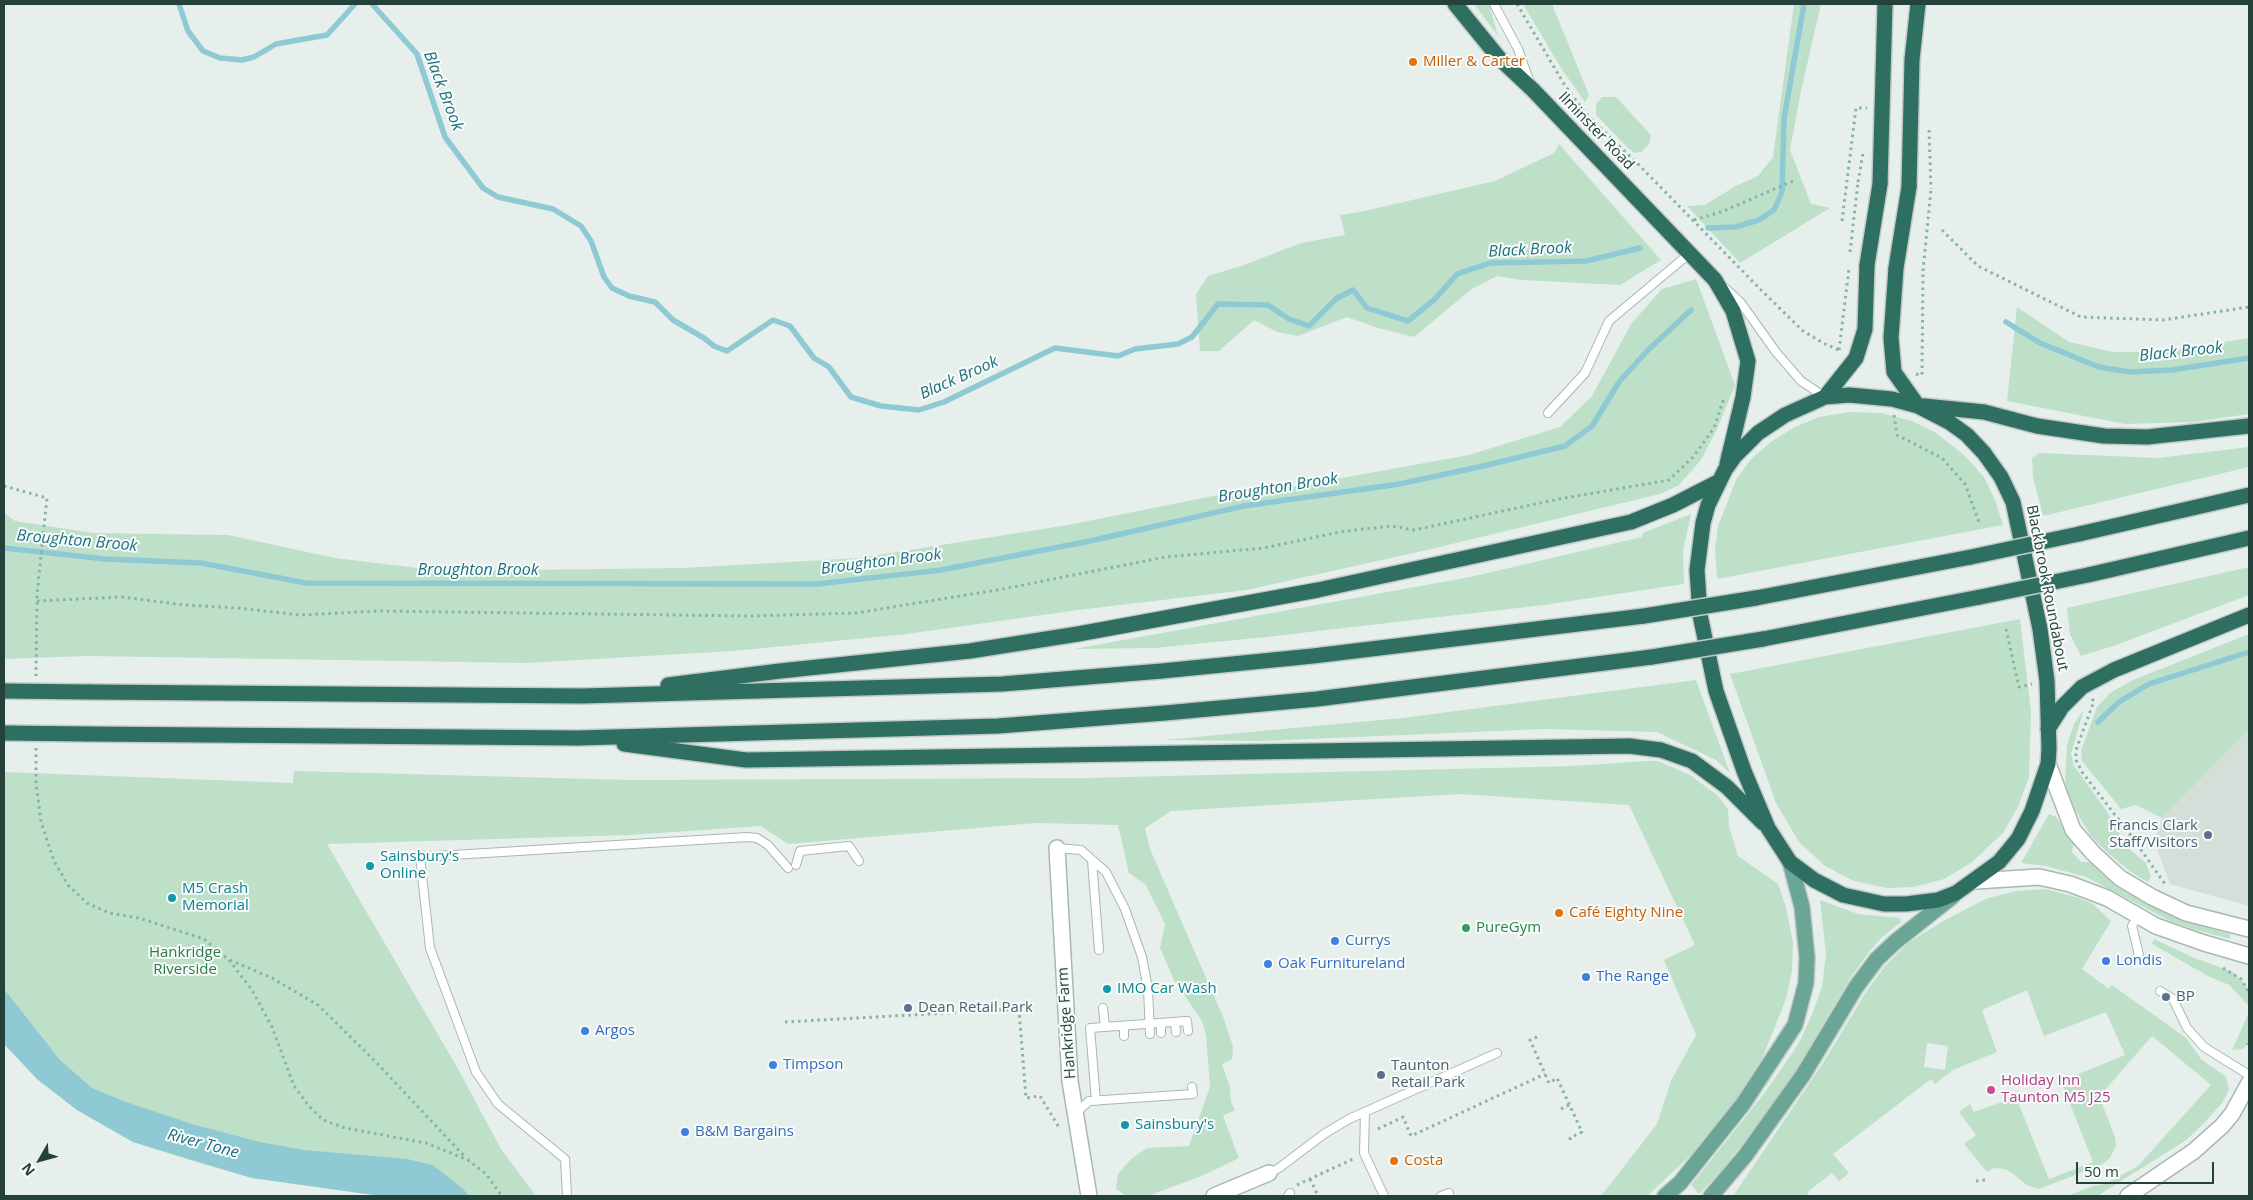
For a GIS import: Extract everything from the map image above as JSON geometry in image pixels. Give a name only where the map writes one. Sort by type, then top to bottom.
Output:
[{"type":"highway","name":"Ilminster Road","points":[[1455,4],[1499,58],[1533,90],[1715,280],[1733,311],[1748,361],[1743,397],[1721,476]]},
{"type":"highway","points":[[1825,397],[1856,358],[1866,329],[1867,265],[1880,184],[1885,4]]},
{"type":"highway","points":[[1918,4],[1912,60],[1909,187],[1896,268],[1892,338],[1894,372],[1918,406],[1984,412],[2047,428],[2104,436],[2147,437],[2249,426]]},
{"type":"highway","name":"Blackbrook Roundabout","points":[[1849,395],[1892,399],[1918,406],[1949,422],[1967,435],[1984,453],[2002,478],[2013,502],[2040,629],[2047,681],[2048,764],[2032,811],[2018,839],[1999,862],[1976,881],[1956,893],[1938,900],[1906,904],[1884,904],[1865,901],[1843,895],[1814,880],[1790,862],[1768,828],[1744,771],[1716,691],[1700,614],[1697,570],[1708,505],[1721,476],[1735,456],[1758,433],[1785,415],[1825,397],[1849,395]]},
{"type":"highway","points":[[582,696],[780,671],[970,651],[1078,634],[1308,592],[1631,522],[1673,506],[1721,476]]},
{"type":"highway","points":[[4,691],[582,696],[1002,684],[1162,671],[1304,657],[1644,616],[1756,598],[1971,557],[2249,495]]},
{"type":"highway","points":[[4,733],[578,738],[998,726],[1087,719],[1317,699],[1652,657],[1763,639],[1980,597],[2088,575],[2249,538]]},
{"type":"highway","points":[[2048,729],[2062,707],[2082,687],[2114,670],[2249,614]]},
{"type":"highway","points":[[578,738],[746,760],[1629,746],[1661,750],[1692,761],[1727,787],[1768,828]]},
{"type":"main road","points":[[1664,1196],[1680,1183],[1737,1111],[1795,1025],[1806,982],[1807,957],[1802,907],[1790,862]]},
{"type":"main road","points":[[1711,1196],[1745,1156],[1803,1075],[1856,987],[1877,959],[1895,942],[1956,893]]},
{"type":"street","points":[[2048,764],[2073,830],[2093,853],[2120,878],[2152,897],[2186,913],[2249,929]]},
{"type":"street","name":"Hankridge Farm","points":[[1057,848],[1070,1081],[1077,1112],[1089,1196]]},
{"type":"street","points":[[1976,881],[2039,877],[2070,884],[2106,898],[2156,926],[2249,956]]},
{"type":"street","points":[[2128,1196],[2194,1151],[2222,1126],[2232,1114],[2249,1083]]},
{"type":"street","points":[[1214,1196],[1269,1173]]},
{"type":"lane","points":[[1494,4],[1518,49],[1533,90]]},
{"type":"lane","points":[[1548,413],[1585,373],[1609,321],[1690,253]]},
{"type":"lane","name":"Ilminster Road","points":[[1715,280],[1741,303],[1776,352],[1801,381],[1825,397]]},
{"type":"lane","points":[[567,1196],[565,1159],[498,1104],[476,1072],[430,948],[420,857],[747,837],[757,838],[768,845],[792,867],[800,851],[849,846],[859,861]]},
{"type":"lane","points":[[1057,848],[1081,850],[1106,872],[1125,909],[1142,957],[1148,989],[1150,1034]]},
{"type":"lane","points":[[1092,860],[1099,950]]},
{"type":"lane","points":[[2136,959],[2139,955],[2132,926],[2138,916]]},
{"type":"lane","points":[[2160,991],[2173,999],[2187,1028],[2204,1047],[2249,1075]]},
{"type":"lane","points":[[1099,1038],[1104,1027],[1104,1008]]},
{"type":"lane","points":[[1101,1098],[1090,1028],[1187,1021],[1188,1031]]},
{"type":"lane","points":[[1175,1022],[1176,1032]]},
{"type":"lane","points":[[1161,1023],[1162,1033]]},
{"type":"lane","points":[[1135,1025],[1136,1035]]},
{"type":"lane","points":[[1124,1026],[1124,1036]]},
{"type":"lane","points":[[1104,1027],[1109,1037]]},
{"type":"lane","points":[[1269,1173],[1280,1168],[1324,1134],[1365,1112],[1497,1053]]},
{"type":"lane","points":[[1077,1112],[1089,1102],[1101,1098],[1180,1091],[1193,1094],[1192,1087]]},
{"type":"lane","points":[[1365,1112],[1364,1154],[1384,1196]]},
{"type":"lane","points":[[1440,1196],[1449,1193]]},
{"type":"path","points":[[1517,4],[1564,84],[1586,114],[1803,331],[1856,358]]},
{"type":"path","points":[[1842,221],[1856,108],[1870,107]]},
{"type":"path","points":[[1694,220],[1721,212],[1793,181]]},
{"type":"path","points":[[1850,254],[1858,182]]},
{"type":"path","points":[[1894,372],[1922,375],[1923,271],[1931,189]]},
{"type":"path","points":[[1942,230],[1978,266],[2081,317],[2163,320],[2249,307]]},
{"type":"path","points":[[1839,350],[1849,263]]},
{"type":"path","points":[[37,601],[122,597],[184,605],[238,608],[301,615],[376,611],[750,616],[856,613],[1004,589],[1165,557],[1264,548],[1345,531],[1392,526],[1414,530],[1558,498],[1669,480],[1693,457],[1714,428],[1727,390]]},
{"type":"path","points":[[1892,399],[1897,435],[1942,458],[1965,484],[1980,525]]},
{"type":"path","points":[[4,486],[47,498],[43,522],[37,595]]},
{"type":"path","points":[[2006,629],[2019,687],[2047,681]]},
{"type":"path","points":[[2094,701],[2076,750],[2076,760],[2082,772],[2132,837],[2164,884]]},
{"type":"path","points":[[36,782],[41,822],[54,861],[68,885],[87,903],[108,913],[139,918],[204,939],[229,960],[252,990],[272,1027],[294,1086],[308,1105],[324,1120],[345,1128],[426,1144],[468,1160]]},
{"type":"path","points":[[229,960],[272,978],[318,1006],[374,1060],[468,1160],[486,1174],[502,1196]]},
{"type":"path","points":[[785,1022],[1019,1009],[1026,1098],[1040,1096],[1055,1118],[1062,1135]]},
{"type":"path","points":[[1537,1037],[1530,1040],[1544,1074],[1549,1083],[1557,1078],[1582,1132],[1570,1138],[1572,1143]]},
{"type":"path","points":[[1364,1136],[1403,1117],[1411,1136],[1544,1074]]},
{"type":"path","points":[[1561,1109],[1570,1105]]},
{"type":"path","points":[[1293,1185],[1364,1154]]},
{"type":"path","points":[[1310,1179],[1318,1196]]},
{"type":"path","points":[[1976,1181],[1986,1180]]},
{"type":"shaded area","name":"Francis Clark Staff/Visitors","points":[[2249,730],[2249,906],[2170,884],[2154,841],[2162,818]]},
{"type":"green space","points":[[1474,4],[1489,4],[1498,36]]},
{"type":"green space","points":[[1523,4],[1552,4],[1589,95],[1585,102],[1561,68]]},
{"type":"green space","points":[[1794,4],[1821,4],[1790,150],[1811,204],[1830,208],[1740,263],[1687,206],[1705,205],[1734,187],[1758,176],[1773,157]]},
{"type":"green space","points":[[1602,97],[1616,97],[1651,135],[1649,144],[1641,152],[1635,153],[1628,148],[1596,115],[1596,104]]},
{"type":"green space","points":[[1559,144],[1661,260],[1620,285],[1521,280],[1497,276],[1472,289],[1414,337],[1378,328],[1347,317],[1298,336],[1277,332],[1254,320],[1219,351],[1200,351],[1196,294],[1208,276],[1244,265],[1301,243],[1345,235],[1340,215],[1495,181],[1554,153]]},
{"type":"green space","points":[[1696,279],[1735,385],[1718,427],[1701,460],[1679,485],[1660,494],[1431,549],[1247,590],[1078,610],[907,634],[733,651],[526,663],[87,656],[4,659],[4,513],[15,521],[93,533],[228,535],[335,558],[442,571],[682,568],[859,558],[1068,525],[1218,495],[1275,490],[1469,455],[1560,427],[1592,396],[1631,324],[1662,289]]},
{"type":"green space","points":[[2017,307],[2069,342],[2113,352],[2164,352],[2249,338],[2249,414],[2193,422],[2125,424],[2007,401]]},
{"type":"green space","points":[[1850,412],[1882,413],[1912,421],[1936,433],[1964,455],[1984,477],[1995,500],[2003,525],[1717,579],[1715,549],[1718,526],[1736,480],[1751,459],[1772,441],[1795,427],[1819,417]]},
{"type":"green space","points":[[2249,447],[2249,467],[2043,516],[2033,477],[2032,458],[2039,453],[2158,458]]},
{"type":"green space","points":[[1691,514],[1683,551],[1684,584],[1544,605],[1266,637],[1155,648],[1074,649],[1470,577],[1642,537],[1643,533]]},
{"type":"green space","points":[[2249,567],[2249,595],[2116,645],[2081,656],[2070,634],[2067,608]]},
{"type":"green space","points":[[2020,619],[2031,712],[2029,777],[2018,807],[2003,833],[1971,863],[1944,879],[1914,887],[1887,888],[1854,881],[1825,866],[1799,842],[1776,803],[1730,674]]},
{"type":"green space","points":[[2249,634],[2249,730],[2162,818],[2136,805],[2121,809],[2082,761],[2081,751],[2097,707],[2110,693],[2133,680]]},
{"type":"green space","points":[[1696,680],[1730,773],[1716,760],[1657,732],[1544,729],[1265,741],[1164,740],[1402,718]]},
{"type":"green space","points":[[2084,709],[2071,754],[2074,766],[2106,810],[2127,847],[2146,863],[2151,877],[2148,882],[2131,872],[2091,836],[2068,798],[2065,782],[2067,745],[2074,724]]},
{"type":"green space","name":"Hankridge Riverside","points":[[1658,761],[1690,775],[1717,795],[1728,809],[1729,826],[1738,856],[1778,884],[1786,907],[1793,943],[1792,971],[1786,999],[1762,1059],[1736,1099],[1692,1154],[1647,1196],[1601,1196],[1657,1124],[1671,1081],[1696,1035],[1664,960],[1695,945],[1629,805],[1460,794],[1171,811],[1145,828],[1150,849],[1224,1019],[1233,1047],[1232,1059],[1222,1064],[1230,1087],[1231,1102],[1235,1110],[1223,1116],[1239,1158],[1204,1175],[1148,1196],[1127,1196],[1116,1189],[1118,1174],[1131,1159],[1147,1148],[1189,1146],[1210,1087],[1206,1035],[1202,1021],[1174,980],[1160,948],[1165,924],[1146,885],[1129,873],[1118,825],[1036,823],[788,844],[761,826],[630,835],[327,844],[458,1069],[501,1149],[536,1196],[381,1196],[252,1178],[189,1160],[133,1142],[77,1110],[37,1079],[4,1044],[4,772],[293,783],[294,771],[631,780],[1086,778],[1573,766]]},
{"type":"green space","points":[[2049,814],[2056,817],[2074,842],[2072,852],[2081,862],[2092,862],[2119,888],[2139,899],[2172,916],[2230,934],[2230,939],[2170,921],[2086,877],[2046,866],[2021,863]]},
{"type":"green space","points":[[2046,889],[2079,898],[2093,904],[2111,921],[2082,969],[2109,989],[2112,985],[2186,1038],[2201,1059],[2226,1077],[2229,1090],[2222,1103],[2205,1122],[2185,1141],[2097,1196],[2067,1196],[2093,1186],[2105,1184],[2138,1166],[2211,1085],[2152,1036],[2104,1091],[2101,1101],[2115,1137],[2116,1146],[2110,1158],[2101,1165],[2039,1189],[2028,1186],[2011,1172],[2004,1169],[1994,1168],[1987,1172],[1964,1144],[1976,1135],[1959,1112],[1970,1104],[1974,1112],[2016,1097],[2049,1179],[2093,1162],[2061,1081],[2125,1055],[2106,1012],[2044,1036],[2027,990],[1982,1010],[1997,1052],[1953,1070],[1935,1084],[1931,1079],[1833,1154],[1849,1173],[1839,1181],[1832,1173],[1810,1190],[1806,1196],[1733,1196],[1823,1063],[1864,995],[1884,967],[1908,943],[1943,921],[1988,898],[2017,891]],"holes":[[[1927,1043],[1948,1046],[1945,1070],[1924,1067]]]},
{"type":"green space","points":[[1820,900],[1858,914],[1900,918],[1901,922],[1881,938],[1869,952],[1851,977],[1791,1078],[1760,1123],[1720,1172],[1699,1194],[1691,1185],[1766,1091],[1799,1043],[1813,1012],[1822,987],[1826,954]]},
{"type":"green space","points":[[2154,939],[2192,957],[2233,972],[2246,985],[2249,992],[2249,1006],[2229,985],[2208,976],[2152,944]]},
{"type":"green space","points":[[2249,1012],[2249,1043],[2242,1049],[2232,1050]]},
{"type":"water","name":"River Tone","points":[[4,989],[60,1060],[92,1088],[123,1101],[195,1125],[260,1142],[304,1150],[407,1159],[433,1165],[469,1196],[381,1196],[252,1178],[133,1142],[77,1110],[37,1079],[4,1044]]},
{"type":"waterway","name":"Black Brook","points":[[179,4],[188,31],[203,51],[220,58],[242,60],[254,57],[276,44],[327,35],[355,4]]},
{"type":"waterway","name":"Black Brook","points":[[372,4],[417,54],[445,137],[483,188],[498,197],[553,209],[581,226],[591,241],[604,277],[612,288],[629,296],[655,302],[673,320],[714,346],[727,351],[773,320],[790,326],[814,358],[829,367],[851,397],[881,406],[919,410],[944,402],[1055,348],[1118,356],[1135,349],[1178,344],[1192,337],[1218,304],[1268,305],[1289,319],[1309,326],[1337,298],[1353,290],[1367,308],[1408,321],[1435,299],[1457,274],[1490,263],[1586,261],[1640,248]]},
{"type":"waterway","points":[[1708,228],[1735,227],[1759,220],[1774,210],[1782,192],[1784,119],[1804,4]]},
{"type":"waterway","name":"Broughton Brook","points":[[4,548],[105,559],[201,563],[306,583],[817,584],[941,570],[1090,541],[1244,506],[1399,484],[1565,446],[1592,426],[1619,382],[1648,350],[1691,310]]},
{"type":"waterway","name":"Black Brook","points":[[2006,322],[2040,343],[2099,367],[2130,372],[2172,370],[2249,358]]},
{"type":"waterway","points":[[2098,722],[2119,702],[2149,684],[2249,652]]},
{"type":"place","name":"Miller & Carter","points":[[1413,62]]},
{"type":"place","name":"Francis Clark Staff/Visitors","points":[[2208,835]]},
{"type":"place","name":"Sainsbury's Online","points":[[370,866]]},
{"type":"place","name":"M5 Crash Memorial","points":[[172,898]]},
{"type":"place","name":"Café Eighty Nine","points":[[1559,913]]},
{"type":"place","name":"PureGym","points":[[1466,928]]},
{"type":"place","name":"Currys","points":[[1335,941]]},
{"type":"place","name":"Londis","points":[[2106,961]]},
{"type":"place","name":"Oak Furnitureland","points":[[1268,964]]},
{"type":"place","name":"The Range","points":[[1586,977]]},
{"type":"place","name":"IMO Car Wash","points":[[1107,989]]},
{"type":"place","name":"BP","points":[[2166,997]]},
{"type":"place","name":"Dean Retail Park","points":[[908,1008]]},
{"type":"place","name":"Argos","points":[[585,1031]]},
{"type":"place","name":"Timpson","points":[[773,1065]]},
{"type":"place","name":"Taunton Retail Park","points":[[1381,1075]]},
{"type":"place","name":"Holiday Inn Taunton M5 J25","points":[[1991,1090]]},
{"type":"place","name":"Sainsbury's","points":[[1125,1125]]},
{"type":"place","name":"B&M Bargains","points":[[685,1132]]},
{"type":"place","name":"Costa","points":[[1394,1161]]}]
